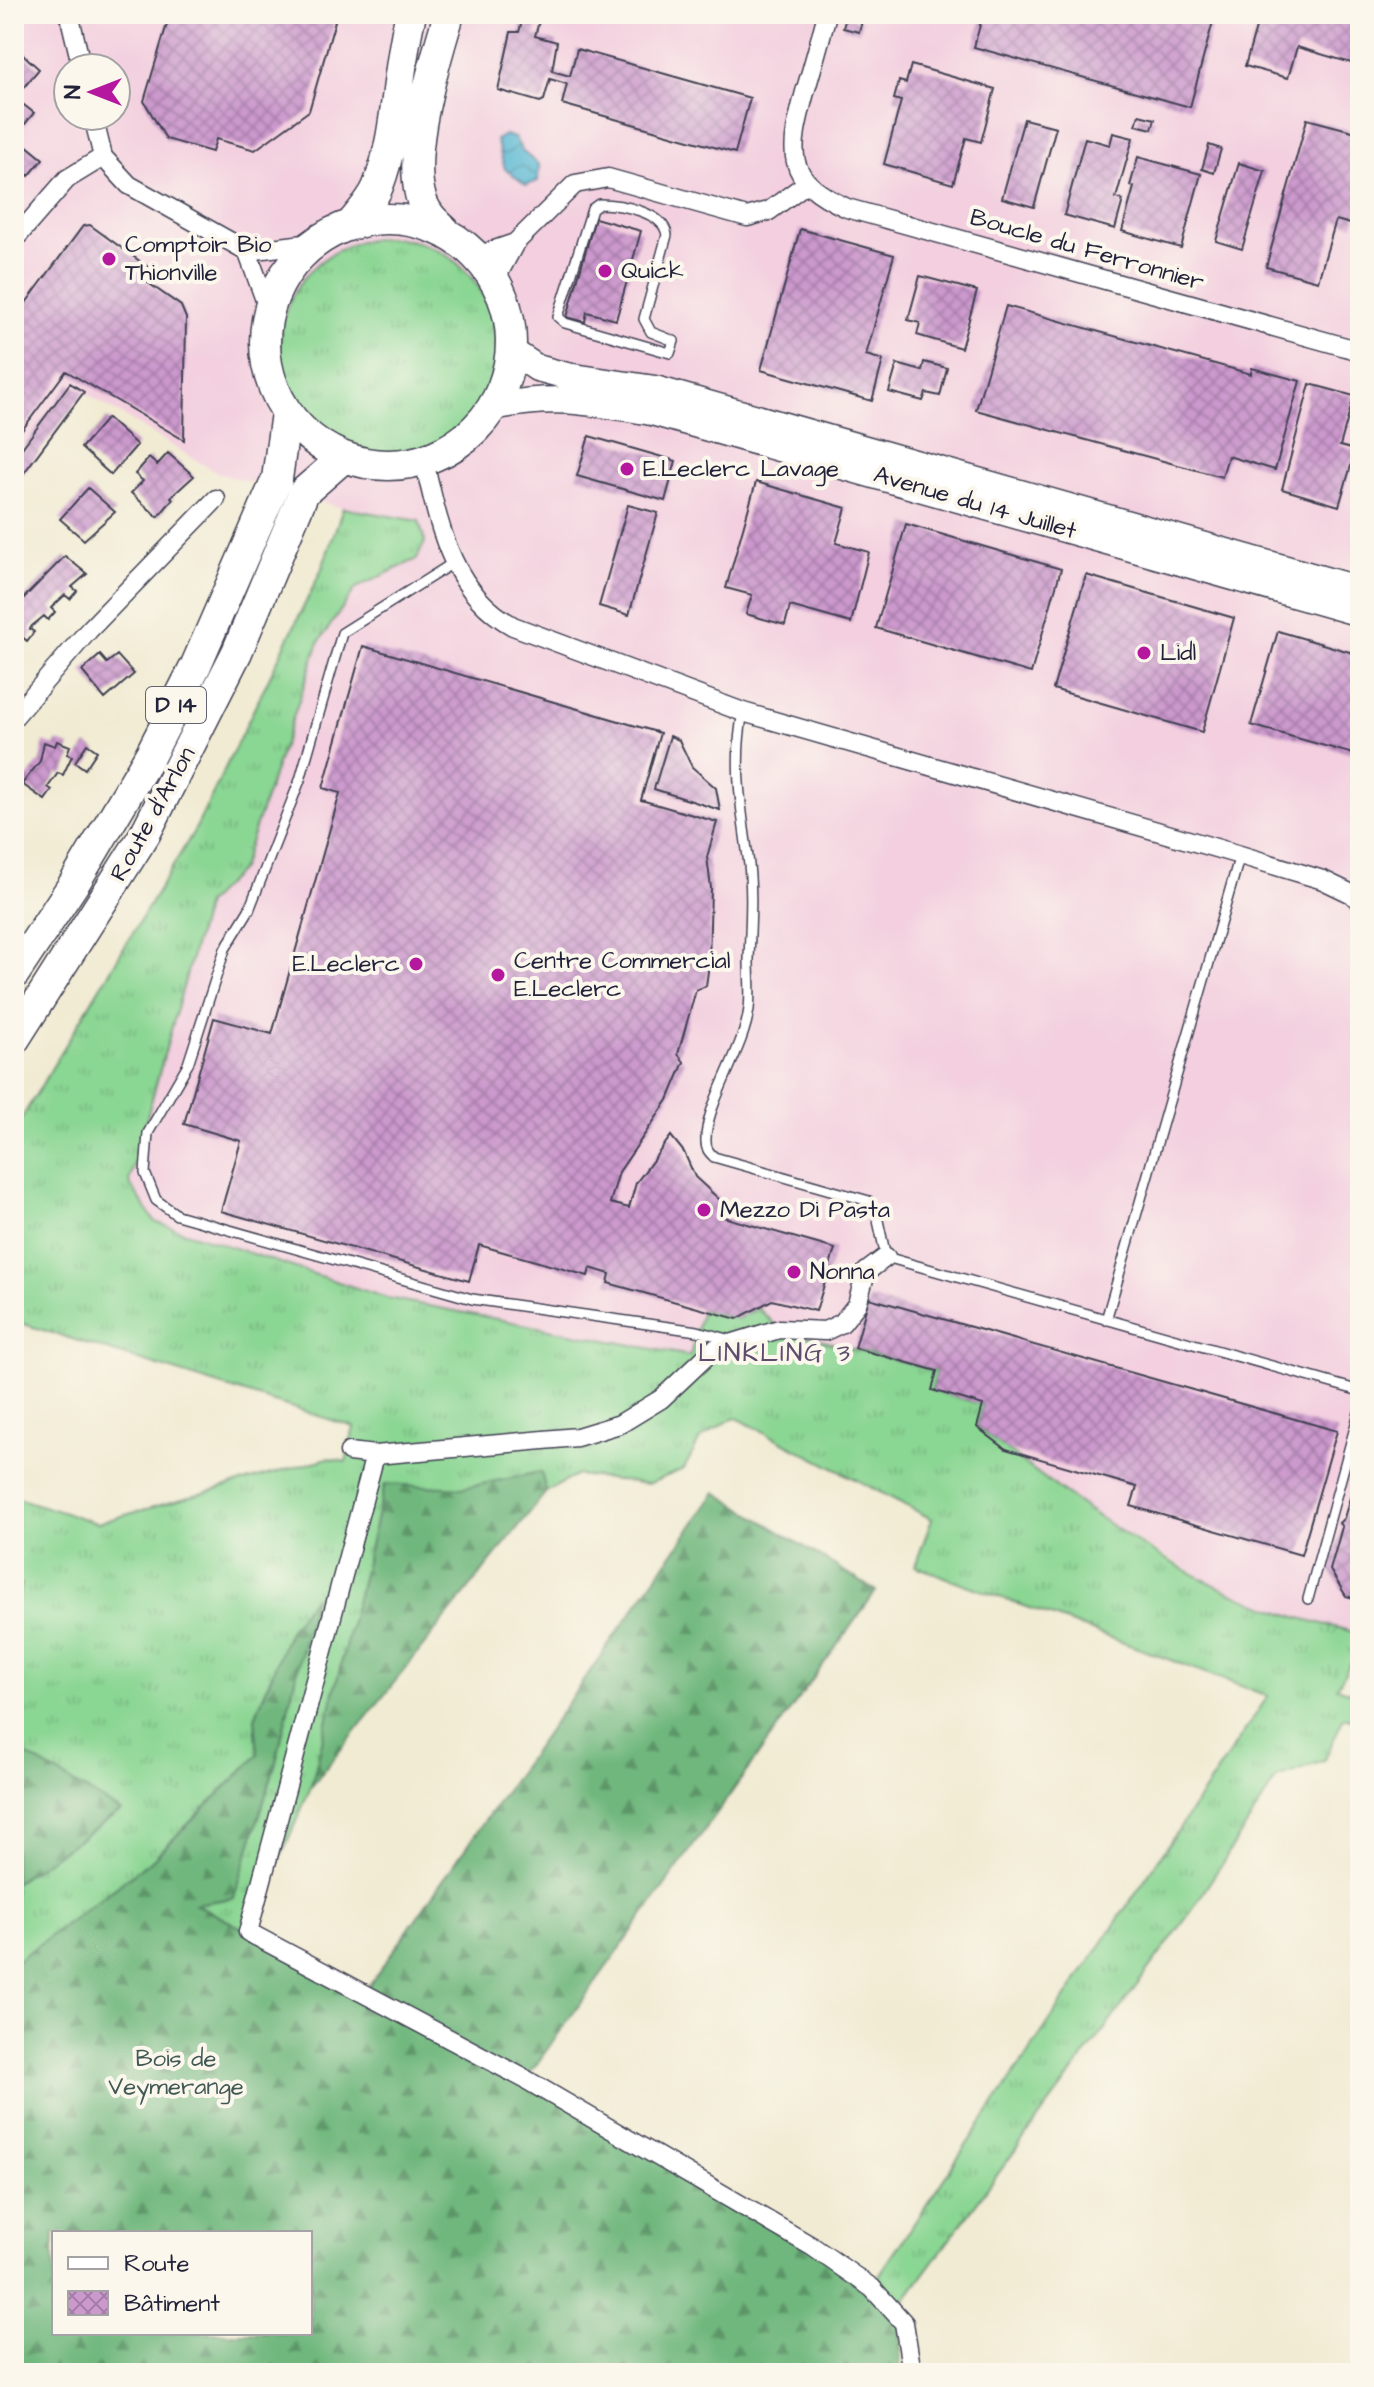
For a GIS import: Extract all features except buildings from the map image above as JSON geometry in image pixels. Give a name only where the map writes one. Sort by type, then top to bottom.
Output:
[{"type":"main road","points":[[353,222],[377,190],[388,154],[402,46],[411,14]]},
{"type":"main road","points":[[445,231],[400,218],[353,222],[313,243],[282,277],[269,311],[266,360],[273,388],[286,413],[312,439],[343,458],[384,466],[424,461],[458,444],[493,407],[506,381],[510,350],[507,306],[495,280],[477,256],[445,231],[426,211],[417,147],[449,14]]},
{"type":"main road","name":"Avenue du 14 Juillet","points":[[510,350],[537,368],[567,376],[655,389],[1360,590]]},
{"type":"main road","name":"Avenue du 14 Juillet","points":[[493,407],[534,398],[565,398],[652,412],[1360,613]]},
{"type":"main road","name":"Route d'Arlon","points":[[14,974],[75,882],[150,755],[196,665],[277,479],[286,413]]},
{"type":"main road","name":"Route d'Arlon","points":[[14,1040],[159,808],[237,652],[304,492],[343,458]]},
{"type":"street","points":[[69,14],[78,52]]},
{"type":"street","points":[[495,280],[515,243],[575,184],[608,178],[747,217],[769,211],[807,183],[796,164],[792,141],[827,14]]},
{"type":"street","points":[[97,132],[103,157],[129,185],[247,251],[313,243]]},
{"type":"street","points":[[14,240],[67,179],[103,157]]},
{"type":"street","name":"Boucle du Ferronnier","points":[[807,183],[821,196],[847,208],[1360,351]]},
{"type":"street","points":[[477,256],[515,243]]},
{"type":"street","points":[[247,251],[269,311]]},
{"type":"street","points":[[424,461],[453,563],[480,604],[513,626],[743,712],[1323,880],[1352,894],[1360,902]]},
{"type":"street","points":[[14,717],[89,630],[216,499]]},
{"type":"street","points":[[349,1452],[375,1455],[577,1437],[620,1424],[661,1399],[714,1349],[779,1329],[825,1331],[842,1323],[857,1304],[866,1272],[886,1257]]},
{"type":"street","points":[[375,1455],[248,1932],[536,2085],[813,2247],[872,2288],[904,2323],[912,2373]]},
{"type":"lane","points":[[599,204],[658,218],[666,226],[667,235],[644,319],[651,332],[674,341],[670,353],[565,323],[558,317],[592,209],[599,204]]},
{"type":"lane","points":[[453,563],[342,633],[300,780],[249,910],[225,949],[188,1064],[148,1133],[145,1173],[156,1200],[177,1215],[192,1220],[472,1299],[697,1331],[735,1341]]},
{"type":"lane","points":[[743,712],[738,769],[739,809],[748,858],[752,909],[749,1010],[735,1061],[714,1108],[705,1139],[707,1150],[714,1157],[869,1201],[877,1216],[886,1257],[1360,1391]]},
{"type":"lane","points":[[1106,1320],[1240,855]]},
{"type":"lane","points":[[1308,1599],[1360,1409]]},
{"type":"shaded area","points":[[14,14],[1360,14],[1360,1634],[1277,1611],[1214,1584],[1106,1522],[977,1427],[983,1405],[932,1390],[936,1371],[702,1310],[691,1356],[387,1298],[155,1222],[129,1182],[206,904],[241,869],[319,643],[356,588],[417,559],[419,521],[343,508],[217,473],[71,384],[14,457]]},
{"type":"green space","points":[[388,238],[429,246],[465,269],[488,305],[496,346],[488,387],[465,423],[429,446],[388,454],[347,446],[311,423],[288,387],[280,346],[288,305],[311,269],[347,246]]},
{"type":"green space","points":[[343,508],[419,521],[425,542],[417,559],[356,588],[319,642],[241,869],[206,904],[129,1182],[155,1222],[387,1298],[690,1356],[702,1309],[737,1319],[758,1308],[779,1329],[937,1371],[932,1390],[983,1405],[977,1427],[1083,1506],[1158,1555],[1237,1595],[1288,1614],[1360,1634],[1360,1666],[1350,1664],[1337,1687],[1360,1695],[1360,1722],[1344,1717],[1324,1761],[1277,1778],[1188,1916],[902,2304],[878,2277],[1268,1696],[915,1566],[932,1519],[735,1417],[700,1439],[684,1469],[648,1484],[577,1475],[546,1492],[540,1472],[463,1488],[385,1485],[311,1787],[248,1932],[194,1904],[276,1762],[313,1598],[289,1631],[255,1718],[258,1755],[153,1859],[14,1963],[14,1883],[120,1811],[14,1748],[14,1611],[21,1584],[14,1583],[14,1497],[97,1523],[328,1458],[346,1462],[354,1427],[14,1321],[14,1131],[197,826],[321,571]]},
{"type":"green space","points":[[541,1472],[546,1492],[311,1787],[385,1484],[463,1488]]},
{"type":"green space","name":"Bois de Veymerange","points":[[716,1492],[876,1591],[526,2079],[813,2247],[878,2277],[902,2304],[900,2373],[14,2373],[14,1963],[153,1859],[258,1755],[255,1718],[289,1631],[314,1596],[276,1762],[234,1898],[195,1904],[365,1991]]},
{"type":"green space","points":[[14,1748],[121,1811],[14,1883]]},
{"type":"water","points":[[505,135],[515,138],[522,151],[539,165],[538,181],[526,185],[505,169],[496,140]]},
{"type":"place","name":"Comptoir Bio Thionville","points":[[109,259]]},
{"type":"place","name":"Quick","points":[[605,271]]},
{"type":"place","name":"E.Leclerc Lavage","points":[[627,469]]},
{"type":"place","name":"Lidl","points":[[1144,653]]},
{"type":"place","name":"E.Leclerc","points":[[416,964]]},
{"type":"place","name":"Centre Commercial E.Leclerc","points":[[498,975]]},
{"type":"place","name":"Mezzo Di Pasta","points":[[704,1210]]},
{"type":"place","name":"Nonna","points":[[794,1272]]},
{"type":"district","name":"LINKLING 3","points":[[775,1353]]}]
